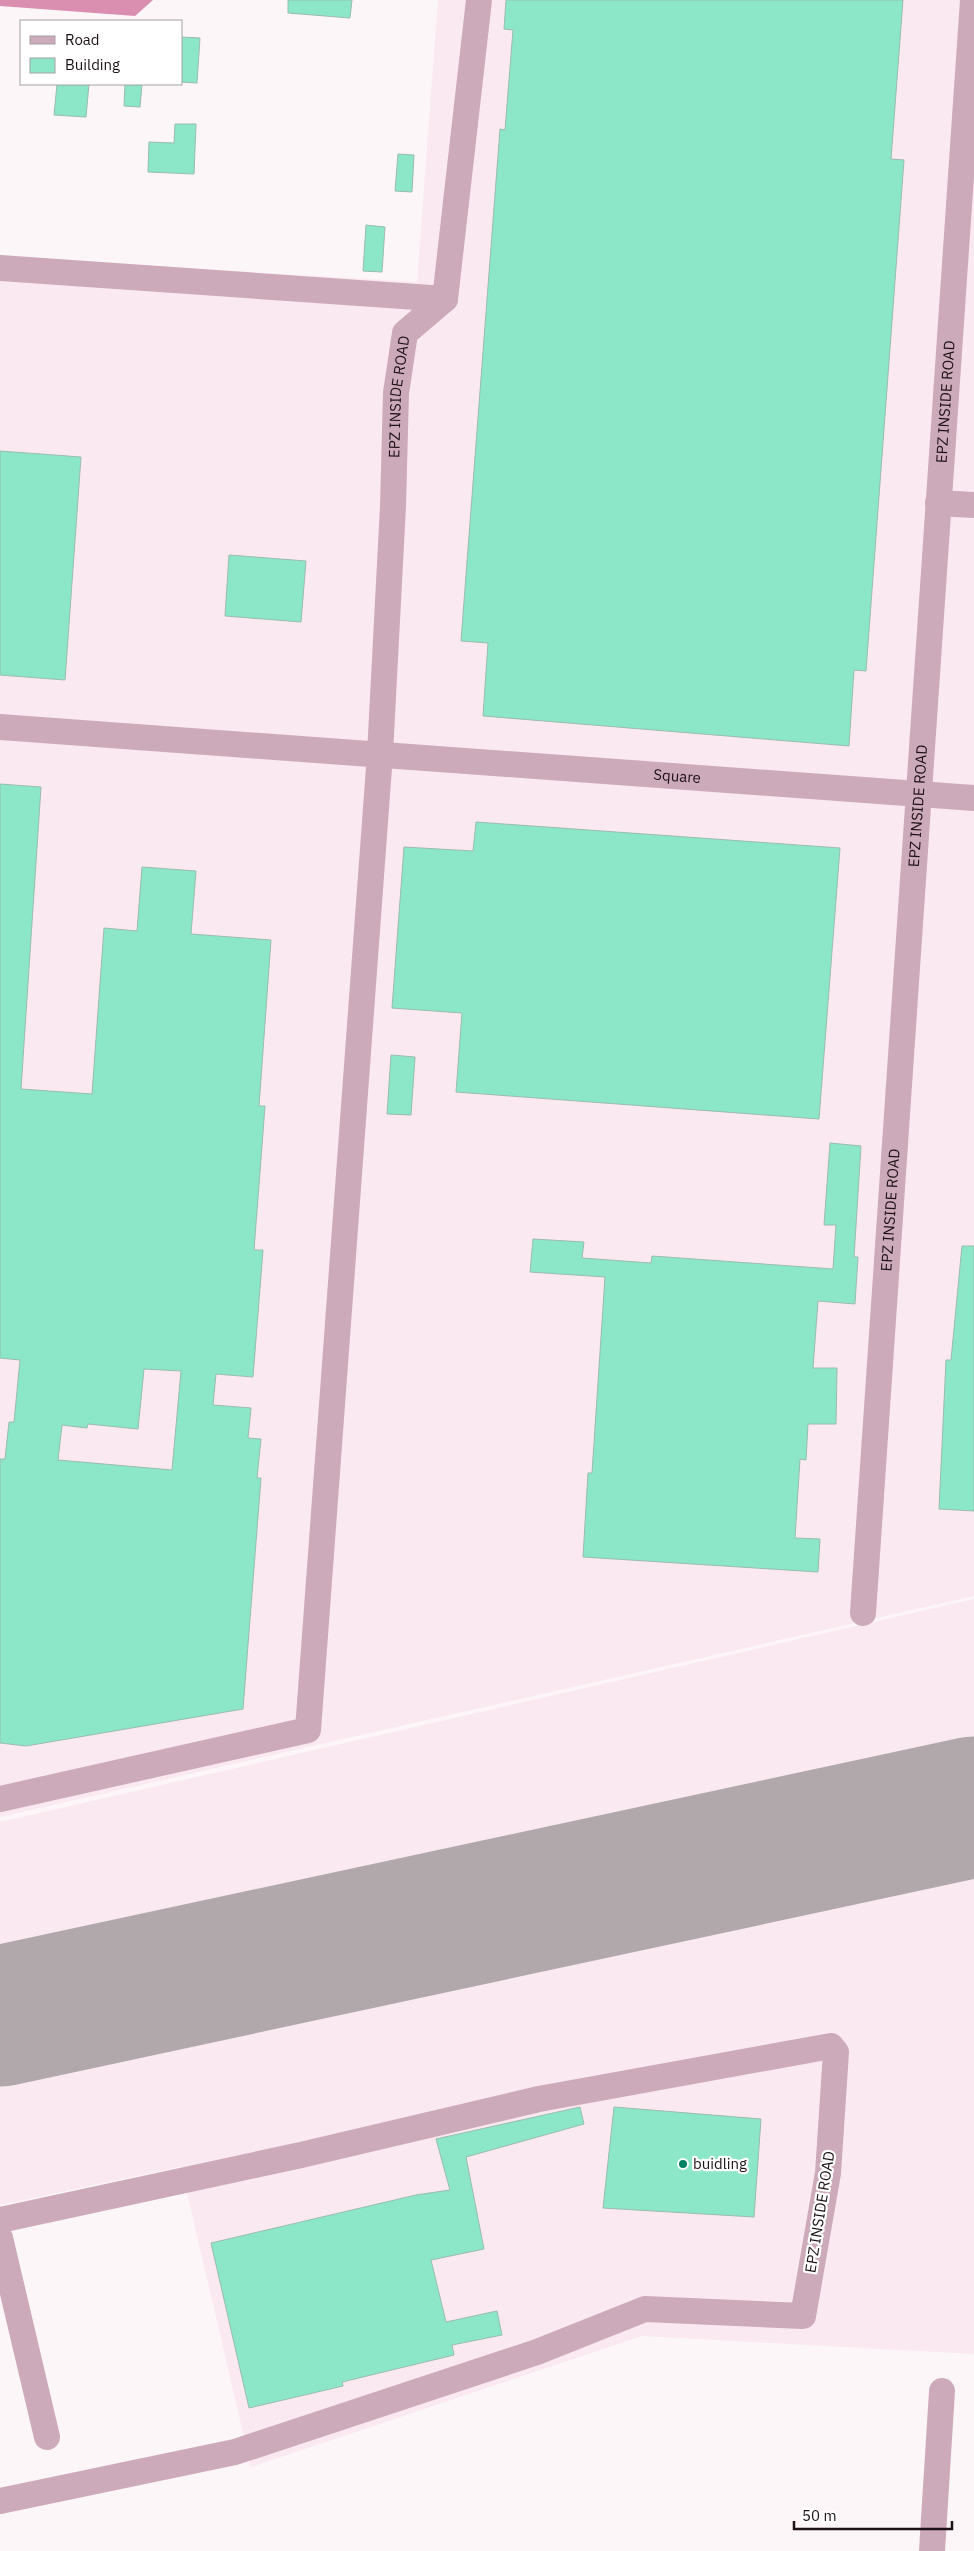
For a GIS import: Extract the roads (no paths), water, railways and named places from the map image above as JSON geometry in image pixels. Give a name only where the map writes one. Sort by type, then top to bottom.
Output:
[{"type":"street","points":[[0,268],[445,299],[479,0]]},
{"type":"street","name":"EPZ INSIDE ROAD","points":[[863,1613],[972,0]]},
{"type":"street","name":"EPZ INSIDE ROAD","points":[[0,1799],[308,1730],[380,754],[393,506],[396,393],[405,333],[445,299]]},
{"type":"street","points":[[938,503],[974,505]]},
{"type":"street","name":"Square","points":[[0,727],[974,798]]},
{"type":"street","name":"EPZ INSIDE ROAD","points":[[0,2220],[301,2155],[539,2099],[831,2046],[836,2052],[828,2173],[803,2316],[645,2309],[537,2352],[235,2452],[0,2501]]},
{"type":"street","points":[[0,2238],[46,2437]]},
{"type":"street","points":[[932,2551],[942,2391]]},
{"type":"place","name":"buidling","points":[[683,2164]]}]
